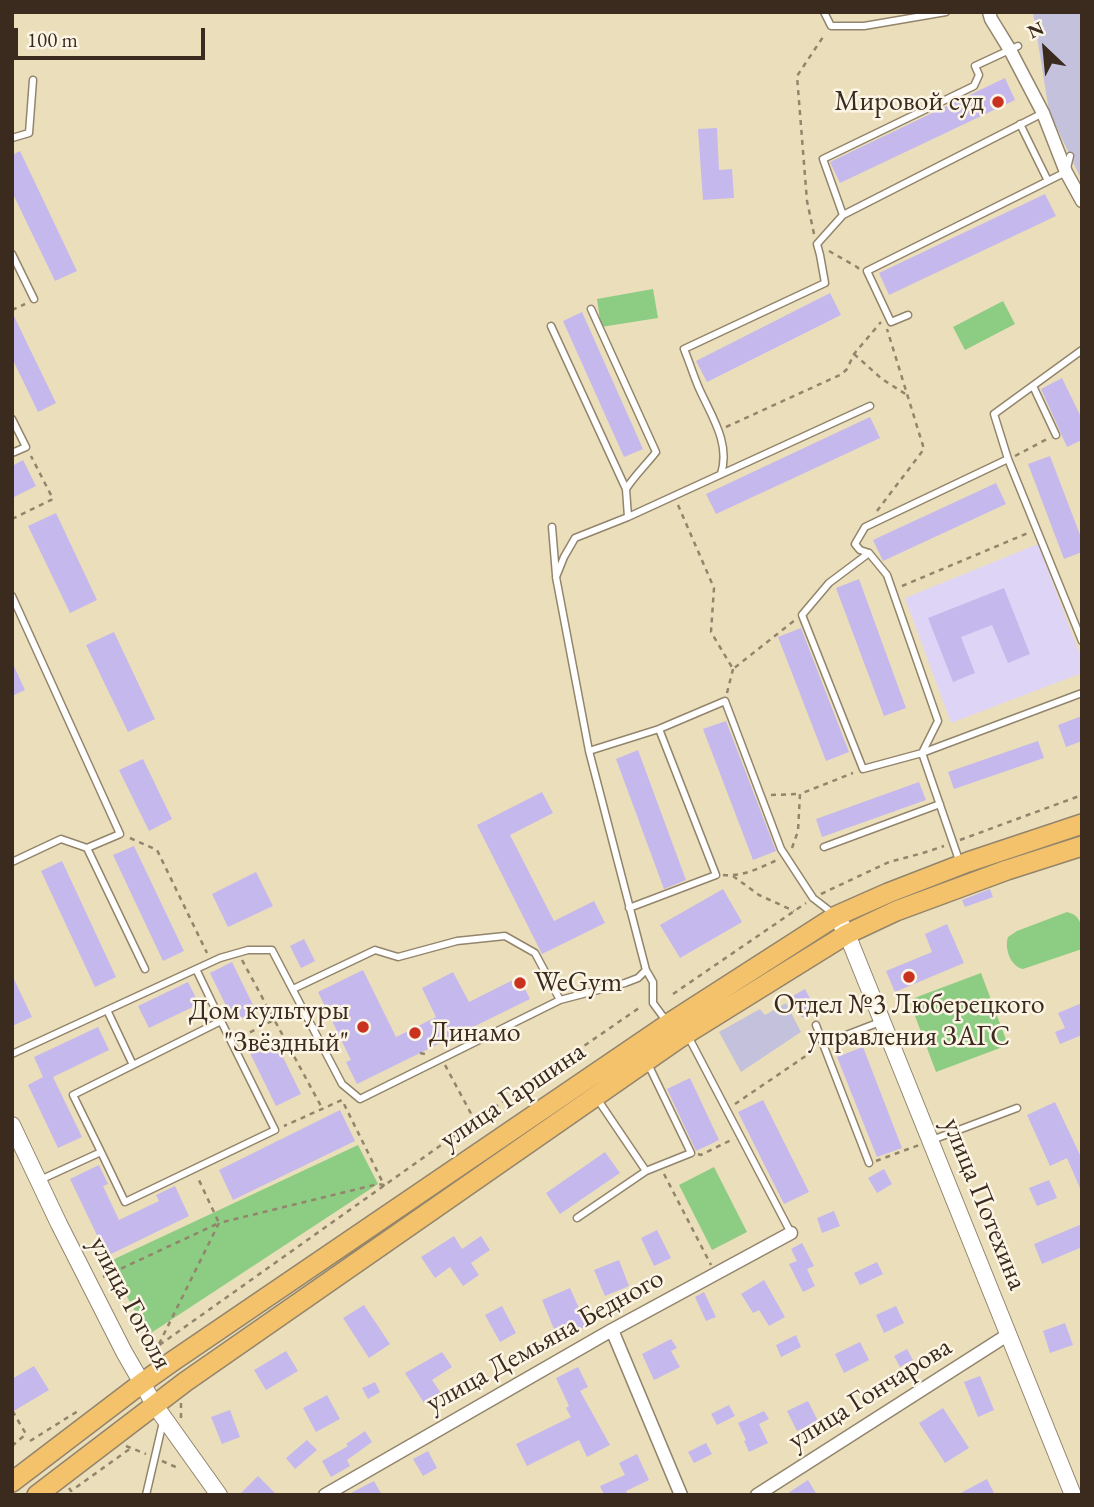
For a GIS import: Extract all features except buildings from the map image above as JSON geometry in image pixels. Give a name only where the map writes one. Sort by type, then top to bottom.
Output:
[{"type":"main road","name":"улица Гаршина","points":[[12,1482],[142,1383],[668,1024],[836,916],[961,864],[1082,824]]},
{"type":"main road","name":"улица Гаршина","points":[[37,1495],[159,1411],[646,1061],[847,934],[896,911],[994,874],[1082,846]]},
{"type":"street","points":[[989,12],[991,19],[1014,48],[1066,172],[1082,201]]},
{"type":"street","name":"улица Потехина","points":[[836,916],[847,934],[1073,1495]]},
{"type":"street","name":"улица Гоголя","points":[[12,1125],[124,1352],[159,1411],[219,1495]]},
{"type":"street","name":"улица Демьяна Бедного","points":[[325,1495],[612,1330],[791,1233]]},
{"type":"street","points":[[612,1330],[681,1495]]},
{"type":"street","name":"улица Гончарова","points":[[757,1495],[1009,1334]]},
{"type":"lane","points":[[824,12],[831,26],[864,26],[946,12]]},
{"type":"lane","points":[[843,215],[823,159],[974,86],[979,75],[975,66],[1014,48]]},
{"type":"lane","points":[[12,138],[29,133],[33,80]]},
{"type":"lane","points":[[721,474],[725,462],[719,430],[684,349],[825,283],[817,244],[843,215],[1043,113]]},
{"type":"lane","points":[[1020,124],[1048,181]]},
{"type":"lane","points":[[908,316],[891,322],[867,271],[1066,172],[1070,156]]},
{"type":"lane","points":[[12,254],[34,299]]},
{"type":"lane","points":[[591,310],[656,452],[636,473],[626,489]]},
{"type":"lane","points":[[551,326],[626,489],[628,517]]},
{"type":"lane","points":[[1082,350],[994,414],[1008,458],[1082,641]]},
{"type":"lane","points":[[1032,386],[1056,435]]},
{"type":"lane","points":[[556,577],[575,538],[628,517],[870,406]]},
{"type":"lane","points":[[12,419],[26,447],[12,453]]},
{"type":"lane","points":[[961,864],[922,753],[938,721],[887,575],[869,553],[860,550],[855,544],[865,527],[1008,458]]},
{"type":"lane","points":[[552,527],[556,577],[589,751],[646,970],[653,982],[653,1003],[668,1024]]},
{"type":"lane","points":[[869,553],[829,583],[802,615],[863,769],[922,753],[1082,693]]},
{"type":"lane","points":[[12,596],[120,834],[87,848],[61,839],[12,862]]},
{"type":"lane","points":[[589,751],[659,729],[724,701],[781,849],[813,898],[836,916]]},
{"type":"lane","points":[[629,908],[716,875],[659,729]]},
{"type":"lane","points":[[824,847],[940,804]]},
{"type":"lane","points":[[87,848],[145,969]]},
{"type":"lane","points":[[293,989],[375,950],[398,957],[457,941],[505,936],[536,953],[560,1000]]},
{"type":"lane","points":[[12,1054],[211,962],[248,950],[272,950],[342,1084],[360,1099],[560,1000],[625,983],[638,978],[646,970]]},
{"type":"lane","points":[[196,969],[275,1130],[125,1202],[73,1095],[221,1021]]},
{"type":"lane","points":[[107,1010],[132,1065]]},
{"type":"lane","points":[[823,1044],[882,1021]]},
{"type":"lane","points":[[816,1025],[870,1163]]},
{"type":"lane","points":[[686,1034],[791,1233]]},
{"type":"lane","points":[[577,1219],[646,1171],[691,1153],[646,1061]]},
{"type":"lane","points":[[596,1096],[646,1171]]},
{"type":"lane","points":[[930,1140],[1017,1108]]},
{"type":"lane","points":[[38,1181],[101,1152]]},
{"type":"lane","points":[[146,1495],[159,1411]]},
{"type":"path","points":[[831,26],[797,76],[807,201],[817,244],[857,267]]},
{"type":"path","points":[[12,310],[34,299]]},
{"type":"path","points":[[719,430],[842,374],[854,354],[887,314]]},
{"type":"path","points":[[865,527],[923,449],[886,326]]},
{"type":"path","points":[[854,354],[882,379],[907,394]]},
{"type":"path","points":[[1008,458],[1056,435]]},
{"type":"path","points":[[12,519],[52,499],[26,447]]},
{"type":"path","points":[[674,495],[714,588],[711,632],[733,669]]},
{"type":"path","points":[[892,590],[1037,529]]},
{"type":"path","points":[[724,701],[733,669],[802,615]]},
{"type":"path","points":[[761,795],[800,794],[863,769]]},
{"type":"path","points":[[716,875],[733,876],[786,857],[798,831],[800,794]]},
{"type":"path","points":[[120,834],[157,850],[211,962]]},
{"type":"path","points":[[733,876],[759,895],[794,911]]},
{"type":"path","points":[[239,953],[321,1108]]},
{"type":"path","points":[[143,1341],[147,1348],[158,1346],[639,1008]]},
{"type":"path","points":[[232,1042],[274,1020]]},
{"type":"path","points":[[726,1110],[823,1044]]},
{"type":"path","points":[[420,1053],[442,1058],[475,1121]]},
{"type":"path","points":[[275,1130],[342,1100],[384,1185]]},
{"type":"path","points":[[691,1153],[701,1155],[740,1135]]},
{"type":"path","points":[[870,1163],[930,1140]]},
{"type":"path","points":[[660,1165],[715,1274]]},
{"type":"path","points":[[194,1170],[219,1223]]},
{"type":"path","points":[[103,1277],[219,1223],[378,1184],[384,1185]]},
{"type":"path","points":[[158,1346],[219,1223]]},
{"type":"path","points":[[12,1446],[26,1434],[13,1412]]},
{"type":"path","points":[[30,1441],[65,1419]]},
{"type":"path","points":[[71,1491],[131,1448]]},
{"type":"shaded area","points":[[1033,12],[1082,12],[1082,181],[1049,111]]},
{"type":"shaded area","points":[[1038,544],[1082,660],[1082,673],[951,723],[905,598]]},
{"type":"shaded area","points":[[786,1003],[801,1032],[741,1072],[719,1032],[760,1009],[765,1015]]},
{"type":"green space","points":[[653,289],[658,318],[601,327],[597,299]]},
{"type":"green space","points":[[1003,301],[1015,324],[965,350],[953,327]]},
{"type":"green space","points":[[1067,912],[1077,917],[1080,922],[1082,949],[1023,969],[1015,965],[1008,952],[1008,937]]},
{"type":"green space","points":[[981,973],[1008,1045],[936,1072],[909,1000]]},
{"type":"green space","points":[[358,1145],[378,1184],[148,1335],[108,1262]]},
{"type":"green space","points":[[714,1167],[747,1232],[712,1250],[679,1185]]},
{"type":"place","name":"Мировой суд","points":[[998,102]]},
{"type":"place","name":"Отдел №3 Люберецкого управления ЗАГС","points":[[909,977]]},
{"type":"place","name":"WeGym","points":[[520,983]]},
{"type":"place","name":"Дом культуры \"Звёздный\"","points":[[363,1027]]},
{"type":"place","name":"Динамо","points":[[415,1033]]}]
